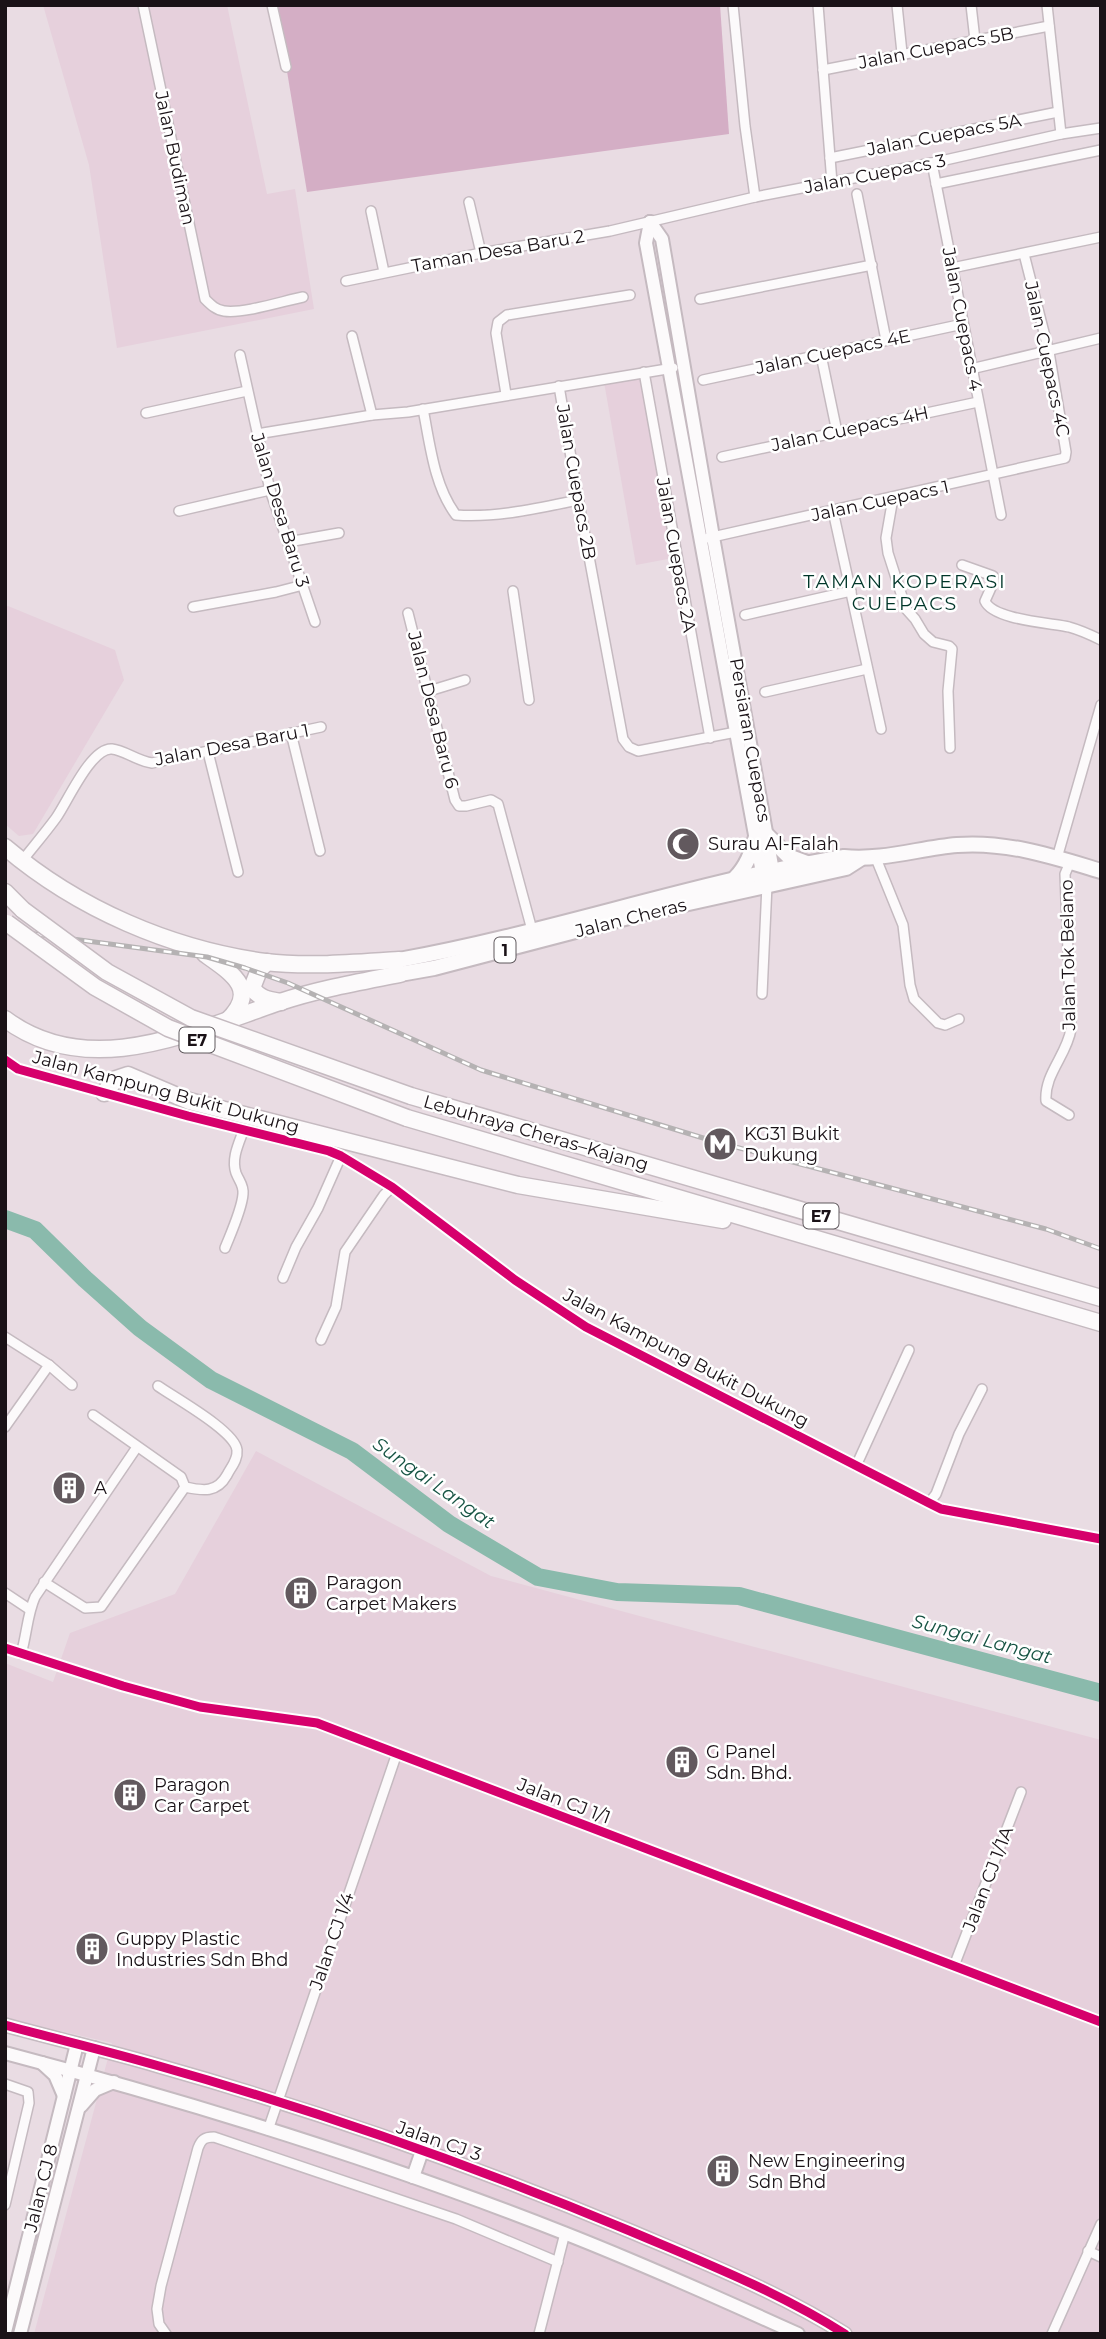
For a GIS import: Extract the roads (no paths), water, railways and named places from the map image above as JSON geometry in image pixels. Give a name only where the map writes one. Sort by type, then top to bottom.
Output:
[{"type":"highway","points":[[5,847],[85,902],[142,929],[201,950],[267,962],[360,963],[399,967]]},
{"type":"highway","name":"Lebuhraya Cheras–Kajang","points":[[5,892],[23,910],[107,972],[191,1018],[411,1096],[1101,1298]]},
{"type":"highway","name":"Lebuhraya Cheras–Kajang","points":[[6,922],[95,988],[168,1028],[407,1118],[1101,1323]]},
{"type":"highway","points":[[201,950],[235,975],[242,988],[237,1012],[226,1022]]},
{"type":"highway","points":[[267,962],[259,970],[252,988],[268,1000],[281,1002]]},
{"type":"highway","points":[[5,1019],[43,1040],[86,1050],[131,1048],[226,1022],[281,1002],[399,967]]},
{"type":"highway","points":[[103,1093],[116,1079],[128,1075],[189,1101],[518,1185],[797,1234]]},
{"type":"main road","points":[[735,878],[743,871],[761,836],[788,856],[809,864]]},
{"type":"main road","name":"Jalan Cheras","points":[[399,967],[434,968],[648,912],[809,864],[844,857],[868,858],[941,846],[981,844],[1030,850],[1101,871]]},
{"type":"main road","name":"Jalan Cheras","points":[[399,967],[735,878],[846,868],[868,858]]},
{"type":"street","name":"Jalan Budiman","points":[[143,5],[205,299],[222,311],[234,312],[303,297]]},
{"type":"street","points":[[272,5],[286,67]]},
{"type":"street","points":[[733,5],[755,197]]},
{"type":"street","points":[[818,5],[831,183]]},
{"type":"street","points":[[897,5],[902,53]]},
{"type":"street","points":[[971,5],[975,40]]},
{"type":"street","points":[[1047,5],[1060,134]]},
{"type":"street","name":"Jalan Cuepacs 5B","points":[[823,70],[1049,26]]},
{"type":"street","name":"Jalan Cuepacs 5A","points":[[830,159],[1058,112]]},
{"type":"street","name":"Jalan Cuepacs 3","points":[[650,222],[755,197],[932,163],[1060,134],[1101,128]]},
{"type":"street","points":[[936,184],[1101,150]]},
{"type":"street","name":"Jalan Cuepacs 4","points":[[932,163],[1001,515]]},
{"type":"street","points":[[858,194],[887,340]]},
{"type":"street","points":[[469,202],[481,253]]},
{"type":"street","points":[[371,211],[384,272]]},
{"type":"street","name":"Taman Desa Baru 2","points":[[346,281],[650,222]]},
{"type":"street","name":"Persiaran Cuepacs","points":[[650,222],[662,239],[736,732],[761,836]]},
{"type":"street","name":"Persiaran Cuepacs","points":[[650,222],[646,243],[668,369],[706,539],[767,877]]},
{"type":"street","points":[[952,268],[1101,237]]},
{"type":"street","name":"Jalan Cuepacs 4C","points":[[1024,254],[1049,352],[1066,452],[1065,458],[1059,461]]},
{"type":"street","points":[[700,299],[872,265]]},
{"type":"street","points":[[506,394],[496,333],[498,322],[507,315],[631,295]]},
{"type":"street","name":"Jalan Cuepacs 4E","points":[[704,380],[963,324]]},
{"type":"street","points":[[352,336],[372,415]]},
{"type":"street","points":[[971,369],[1101,338]]},
{"type":"street","name":"Jalan Desa Baru 3","points":[[240,355],[270,490],[315,622]]},
{"type":"street","points":[[821,355],[837,432]]},
{"type":"street","points":[[257,434],[682,366]]},
{"type":"street","name":"Jalan Cuepacs 2A","points":[[643,372],[710,738]]},
{"type":"street","name":"Jalan Cuepacs 2B","points":[[559,386],[624,739],[629,747],[638,751],[710,738]]},
{"type":"street","points":[[146,414],[247,391]]},
{"type":"street","name":"Jalan Cuepacs 4H","points":[[722,457],[978,402]]},
{"type":"street","points":[[423,409],[435,466],[449,505],[456,515],[471,516],[533,509],[578,500]]},
{"type":"street","name":"Jalan Cuepacs 1","points":[[706,539],[1059,461]]},
{"type":"street","points":[[179,511],[270,490]]},
{"type":"street","points":[[893,498],[886,538],[888,553],[906,609],[933,642],[952,649],[949,668],[950,748]]},
{"type":"street","points":[[833,511],[881,729]]},
{"type":"street","points":[[288,542],[339,533]]},
{"type":"street","points":[[962,565],[992,576],[994,581],[985,601],[991,609],[1036,623],[1069,627],[1101,640]]},
{"type":"street","points":[[193,607],[303,585]]},
{"type":"street","points":[[745,615],[851,591]]},
{"type":"street","points":[[513,592],[530,700]]},
{"type":"street","name":"Jalan Desa Baru 6","points":[[408,613],[455,800],[459,806],[491,800],[498,804],[532,930]]},
{"type":"street","points":[[765,692],[867,669]]},
{"type":"street","points":[[429,691],[465,680]]},
{"type":"street","points":[[1064,860],[1097,734],[1101,705]]},
{"type":"street","name":"Jalan Desa Baru 1","points":[[22,861],[55,819],[89,765],[103,750],[113,748],[139,761],[152,763],[321,727]]},
{"type":"street","points":[[710,738],[736,732]]},
{"type":"street","points":[[291,733],[320,851]]},
{"type":"street","points":[[208,752],[238,872]]},
{"type":"street","points":[[868,858],[903,925],[914,999],[938,1023],[945,1025],[959,1019]]},
{"type":"street","name":"Jalan Tok Belano","points":[[1064,860],[1071,1030],[1047,1084],[1046,1101],[1069,1115]]},
{"type":"street","points":[[762,994],[767,877]]},
{"type":"street","name":"Jalan Kampung Bukit Dukung","points":[[5,1060],[18,1069],[103,1093],[330,1151],[391,1187],[515,1280],[586,1327],[929,1503],[941,1509],[1101,1539]]},
{"type":"street","points":[[225,1248],[243,1195],[242,1183],[234,1164],[235,1152],[244,1129]]},
{"type":"street","points":[[283,1278],[341,1156]]},
{"type":"street","points":[[321,1340],[336,1307],[345,1252],[391,1187]]},
{"type":"street","points":[[5,1337],[49,1365],[72,1385]]},
{"type":"street","points":[[856,1466],[909,1350]]},
{"type":"street","points":[[5,1427],[49,1365]]},
{"type":"street","points":[[158,1387],[229,1435],[237,1448],[236,1460],[224,1480],[214,1489],[203,1491],[185,1488]]},
{"type":"street","points":[[929,1503],[936,1494],[959,1434],[982,1389]]},
{"type":"street","points":[[93,1415],[181,1477],[185,1488]]},
{"type":"street","points":[[21,1654],[28,1632],[29,1609],[137,1447]]},
{"type":"street","points":[[44,1583],[85,1608],[100,1606],[185,1488]]},
{"type":"street","points":[[5,1593],[29,1609]]},
{"type":"street","name":"Jalan CJ 1/1","points":[[5,1648],[123,1686],[200,1707],[317,1723],[1101,2022]]},
{"type":"street","name":"Jalan CJ 1/4","points":[[268,2130],[397,1753]]},
{"type":"street","name":"Jalan CJ 1/1A","points":[[954,1966],[1021,1792]]},
{"type":"street","name":"Jalan CJ 3","points":[[5,2025],[159,2066],[422,2151],[571,2206],[755,2283],[845,2334]]},
{"type":"street","name":"Jalan CJ 8","points":[[5,2332],[7,2314],[77,2044]]},
{"type":"street","name":"Jalan CJ 8","points":[[20,2334],[94,2048]]},
{"type":"street","points":[[5,2053],[114,2082],[413,2177],[565,2233],[798,2334]]},
{"type":"street","points":[[41,2062],[55,2075],[64,2097]]},
{"type":"street","points":[[78,2110],[94,2090],[114,2082]]},
{"type":"street","points":[[5,2084],[28,2092],[29,2103],[5,2205]]},
{"type":"street","points":[[166,2334],[159,2324],[157,2309],[161,2286],[198,2148],[203,2139],[208,2137],[456,2219],[558,2262]]},
{"type":"street","points":[[413,2177],[422,2151]]},
{"type":"street","points":[[1052,2334],[1101,2224]]},
{"type":"street","points":[[539,2334],[565,2233]]},
{"type":"street","points":[[1088,2251],[1101,2257]]},
{"type":"waterway","name":"Sungai Langat","points":[[5,1219],[35,1230],[140,1328],[211,1380],[352,1451],[449,1524],[538,1577],[617,1592],[739,1596],[1101,1693]]},
{"type":"railway","points":[[5,930],[207,957],[245,968],[288,983],[481,1070],[713,1141],[1046,1229],[1101,1249]]},
{"type":"place","name":"Surau Al-Falah","points":[[683,844]]},
{"type":"place","name":"KG31 Bukit Dukung","points":[[720,1144]]},
{"type":"place","name":"A","points":[[69,1488]]},
{"type":"place","name":"Paragon Carpet Makers","points":[[301,1593]]},
{"type":"place","name":"G Panel Sdn. Bhd.","points":[[682,1762]]},
{"type":"place","name":"Paragon Car Carpet","points":[[130,1795]]},
{"type":"place","name":"Guppy Plastic Industries Sdn Bhd","points":[[92,1949]]},
{"type":"place","name":"New Engineering Sdn Bhd","points":[[723,2171]]},
{"type":"district","name":"TAMAN KOPERASI CUEPACS","points":[[905,592]]}]
